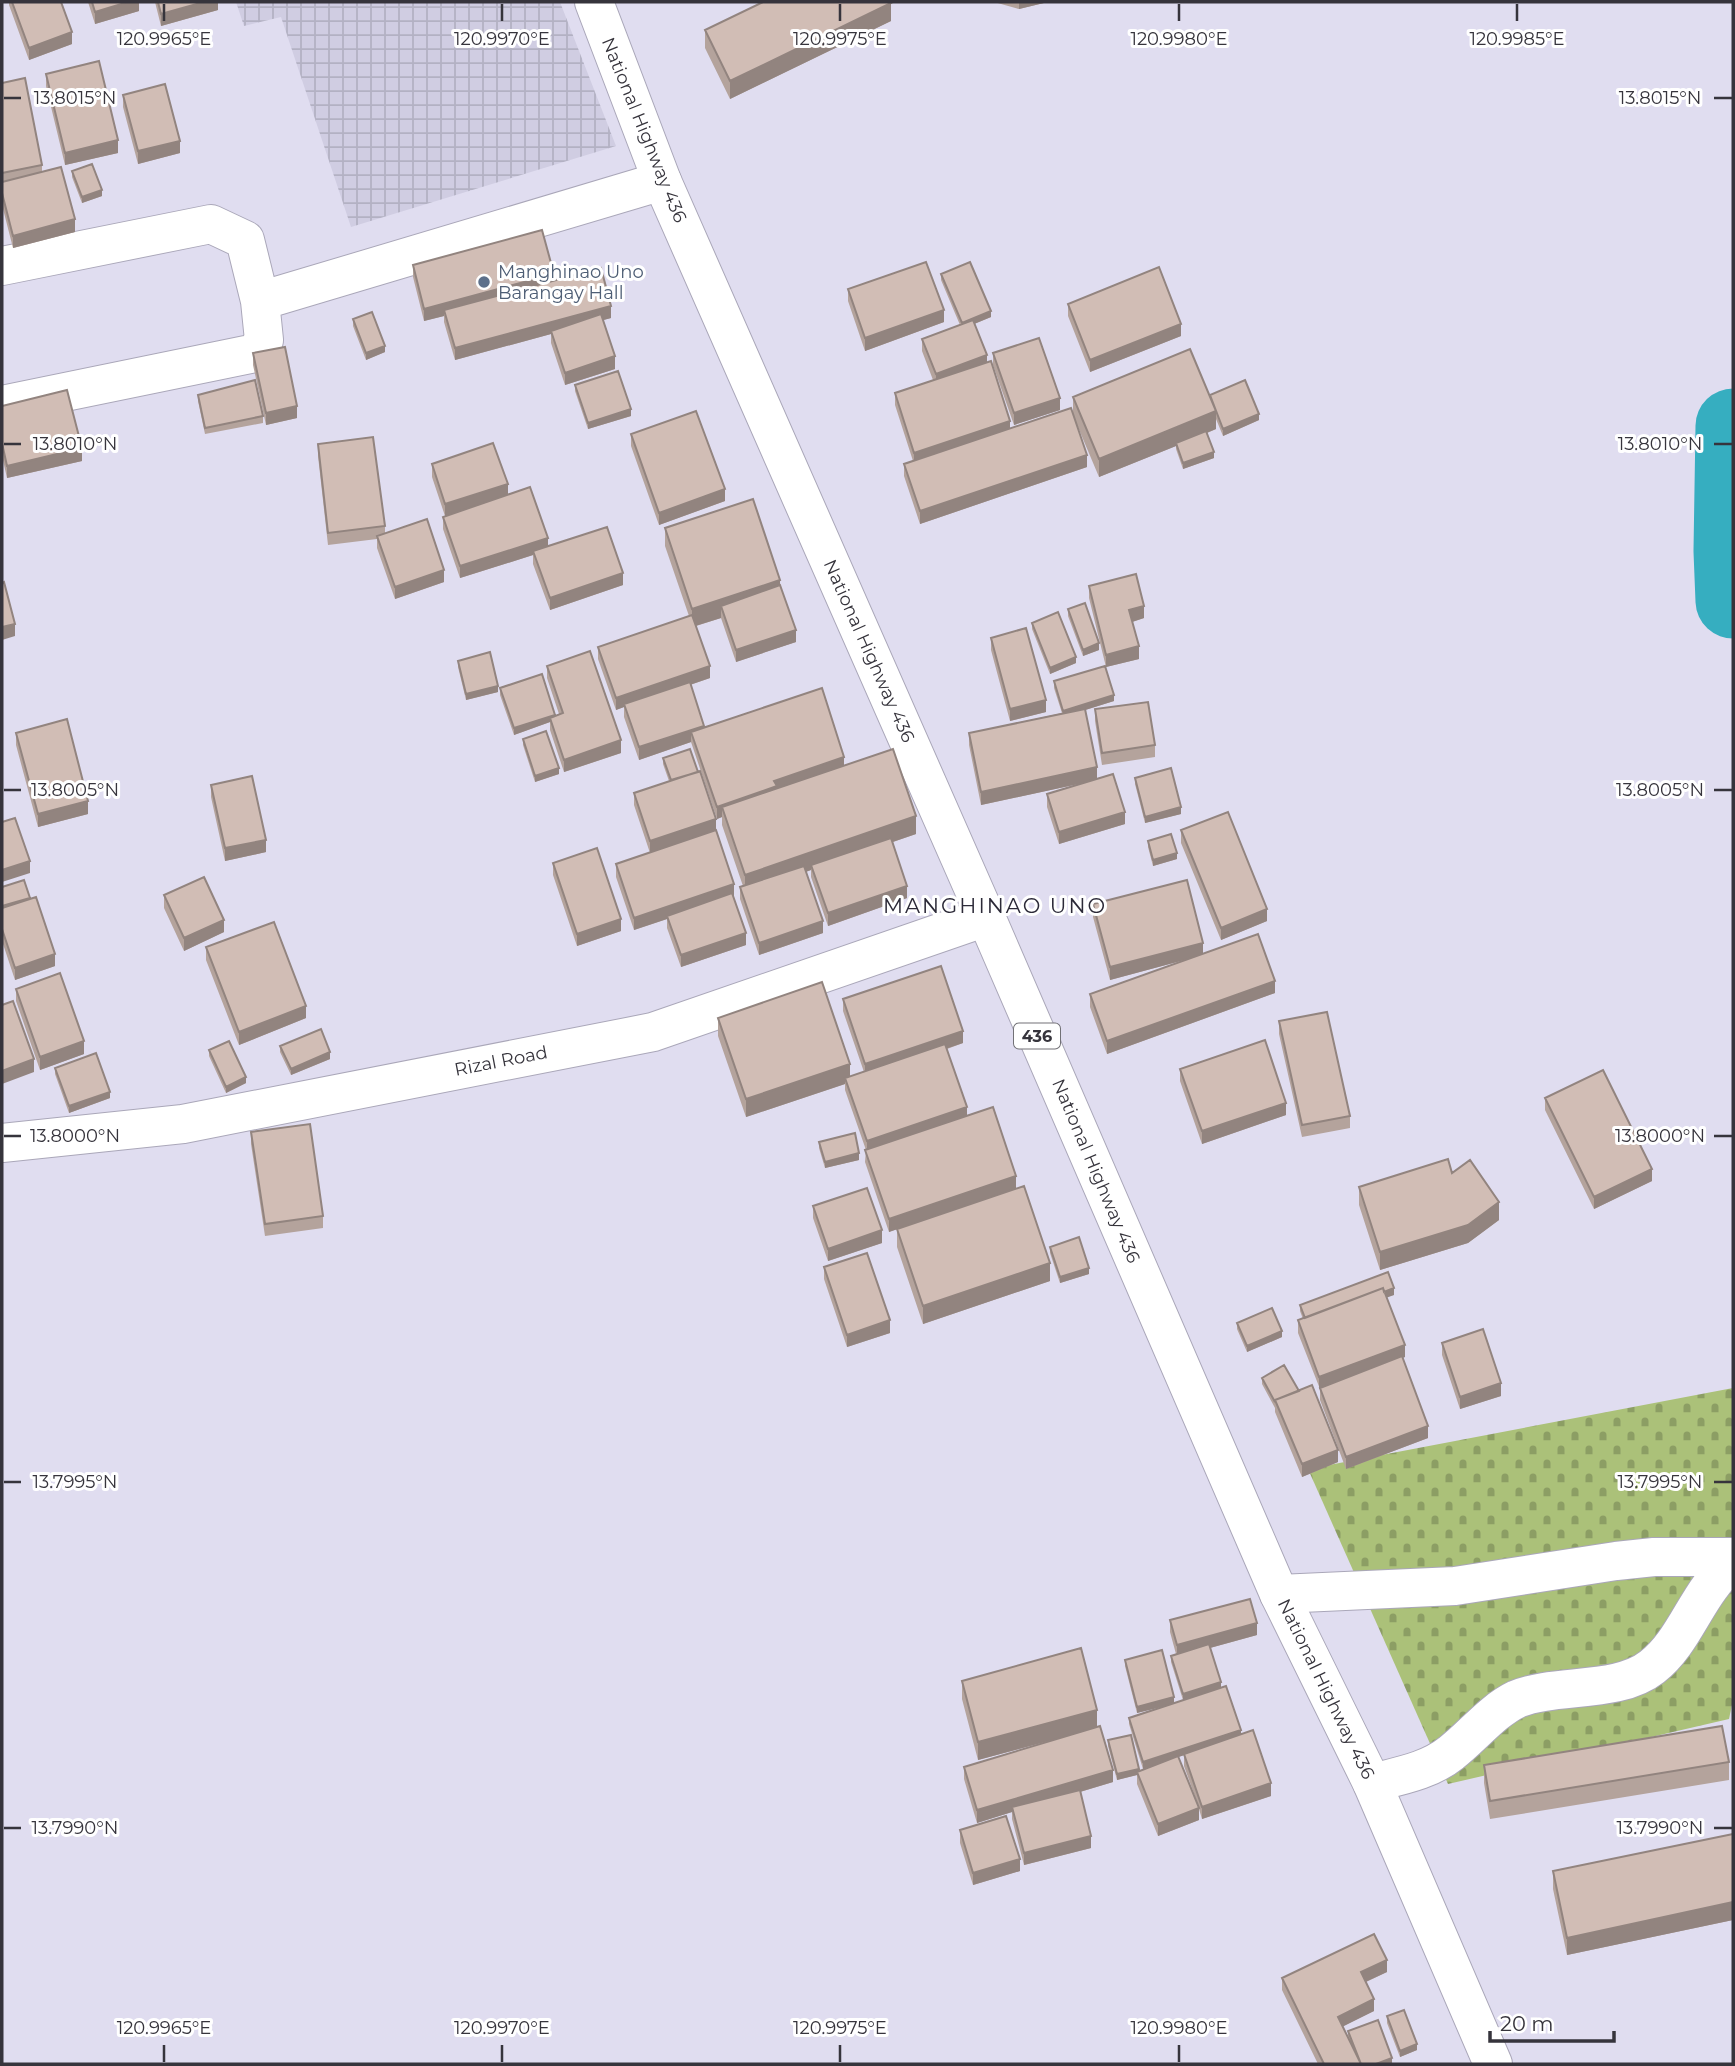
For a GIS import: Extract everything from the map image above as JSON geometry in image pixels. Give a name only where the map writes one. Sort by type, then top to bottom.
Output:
[{"type":"main road","name":"National Highway 436","points":[[594,2],[662,181],[986,917],[1279,1594],[1372,1783],[1493,2064]]},
{"type":"main road","points":[[260,301],[662,181]]},
{"type":"main road","points":[[2,265],[211,224],[245,240],[260,301],[264,340],[255,353],[2,405]]},
{"type":"main road","name":"Rizal Road","points":[[2,1143],[183,1124],[653,1031],[986,917]]},
{"type":"main road","points":[[1279,1594],[1455,1586],[1616,1561],[1733,1557]]},
{"type":"main road","points":[[1372,1783],[1430,1767],[1451,1754],[1517,1699],[1620,1681],[1649,1670],[1671,1650],[1711,1587],[1733,1563]]},
{"type":"shaded area","points":[[236,2],[560,2],[616,146],[351,227],[281,17],[244,26]]},
{"type":"green space","points":[[1733,1388],[1733,1700],[1729,1719],[1448,1784],[1308,1469]]},
{"type":"building","points":[[12,2],[61,2],[72,32],[29,48]]},
{"type":"building","points":[[92,2],[128,2],[95,12]]},
{"type":"building","points":[[158,2],[204,2],[161,14]]},
{"type":"building","points":[[763,2],[891,3],[730,81],[705,30]]},
{"type":"building","points":[[99,61],[118,140],[65,153],[46,74]]},
{"type":"building","points":[[25,78],[42,165],[2,173],[2,83]]},
{"type":"building","points":[[165,84],[180,141],[138,151],[123,95]]},
{"type":"building","points":[[92,164],[102,190],[82,197],[72,171]]},
{"type":"building","points":[[61,167],[75,219],[13,236],[2,193],[2,182]]},
{"type":"building","name":"Manghinao Uno Barangay Hall","points":[[542,230],[554,274],[424,309],[413,265]]},
{"type":"building","points":[[926,262],[944,310],[865,338],[848,289]]},
{"type":"building","points":[[970,262],[991,311],[962,323],[941,274]]},
{"type":"building","points":[[1159,267],[1181,324],[1090,360],[1068,304]]},
{"type":"building","points":[[601,268],[611,306],[455,348],[444,310]]},
{"type":"building","points":[[372,312],[385,346],[366,353],[353,319]]},
{"type":"building","points":[[601,314],[615,356],[565,373],[551,331]]},
{"type":"building","points":[[973,320],[987,355],[936,374],[922,339]]},
{"type":"building","points":[[1039,338],[1060,398],[1014,413],[993,353]]},
{"type":"building","points":[[285,347],[297,406],[266,413],[253,353]]},
{"type":"building","points":[[1190,349],[1216,411],[1099,459],[1073,397]]},
{"type":"building","points":[[991,361],[1010,421],[914,453],[895,393]]},
{"type":"building","points":[[618,371],[631,409],[588,423],[575,385]]},
{"type":"building","points":[[255,380],[263,416],[205,428],[198,395]]},
{"type":"building","points":[[1245,380],[1259,414],[1223,429],[1210,395]]},
{"type":"building","points":[[67,390],[82,448],[7,466],[2,443],[2,406]]},
{"type":"building","points":[[1071,408],[1087,455],[920,511],[904,464]]},
{"type":"building","points":[[696,411],[725,489],[659,513],[631,434]]},
{"type":"building","points":[[1206,431],[1214,452],[1183,463],[1176,443]]},
{"type":"building","points":[[373,437],[385,526],[328,533],[318,444]]},
{"type":"building","points":[[493,443],[508,484],[445,504],[432,464]]},
{"type":"building","points":[[530,487],[548,538],[460,566],[443,517]]},
{"type":"building","points":[[753,499],[780,580],[692,609],[665,528]]},
{"type":"building","points":[[427,519],[444,570],[395,587],[377,536]]},
{"type":"building","points":[[607,527],[623,573],[550,598],[533,551]]},
{"type":"building","points":[[1136,574],[1144,606],[1129,610],[1139,646],[1106,655],[1089,586]]},
{"type":"building","points":[[4,582],[15,624],[2,627],[2,583]]},
{"type":"building","points":[[780,585],[796,630],[736,650],[721,606]]},
{"type":"building","points":[[1085,603],[1099,643],[1083,650],[1068,609]]},
{"type":"building","points":[[1058,612],[1076,657],[1050,668],[1032,623]]},
{"type":"building","points":[[692,615],[710,666],[616,698],[598,647]]},
{"type":"building","points":[[1026,628],[1046,700],[1010,709],[991,638]]},
{"type":"building","points":[[590,651],[621,740],[564,760],[550,718],[563,713],[547,666]]},
{"type":"building","points":[[490,652],[498,686],[466,694],[458,661]]},
{"type":"building","points":[[1105,666],[1114,695],[1063,711],[1054,681]]},
{"type":"building","points":[[542,674],[555,715],[514,728],[500,688]]},
{"type":"building","points":[[690,682],[704,726],[639,747],[624,704]]},
{"type":"building","points":[[822,688],[844,757],[774,781],[777,786],[717,807],[691,732]]},
{"type":"building","points":[[1148,702],[1155,745],[1102,753],[1095,709]]},
{"type":"building","points":[[1085,709],[1097,767],[981,792],[969,733]]},
{"type":"building","points":[[67,719],[88,801],[38,814],[16,733]]},
{"type":"building","points":[[546,731],[559,768],[535,776],[523,739]]},
{"type":"building","points":[[690,749],[698,772],[671,780],[663,758]]},
{"type":"building","points":[[893,749],[916,816],[745,875],[722,807]]},
{"type":"building","points":[[1171,768],[1181,807],[1145,817],[1135,778]]},
{"type":"building","points":[[700,771],[716,819],[650,841],[634,793]]},
{"type":"building","points":[[1113,774],[1125,812],[1059,832],[1047,794]]},
{"type":"building","points":[[252,776],[266,840],[225,848],[211,785]]},
{"type":"building","points":[[1228,812],[1267,909],[1221,928],[1181,830]]},
{"type":"building","points":[[15,818],[30,861],[2,870],[2,822]]},
{"type":"building","points":[[716,830],[734,884],[634,918],[616,864]]},
{"type":"building","points":[[1171,834],[1177,853],[1153,860],[1148,841]]},
{"type":"building","points":[[891,838],[907,886],[828,913],[811,865]]},
{"type":"building","points":[[597,848],[621,919],[577,934],[553,863]]},
{"type":"building","points":[[804,866],[823,921],[759,943],[740,887]]},
{"type":"building","points":[[204,877],[224,920],[184,938],[164,895]]},
{"type":"building","points":[[24,880],[30,898],[2,906],[2,887]]},
{"type":"building","points":[[1187,880],[1203,943],[1110,967],[1093,904]]},
{"type":"building","points":[[732,893],[746,933],[681,955],[667,916]]},
{"type":"building","points":[[36,897],[55,954],[15,968],[2,929],[2,908]]},
{"type":"building","points":[[274,922],[306,1006],[239,1032],[206,947]]},
{"type":"building","points":[[1258,934],[1275,981],[1107,1041],[1090,994]]},
{"type":"building","points":[[941,966],[963,1031],[865,1064],[843,999]]},
{"type":"building","points":[[60,973],[84,1041],[40,1057],[16,989]]},
{"type":"building","points":[[822,982],[850,1064],[746,1099],[718,1018]]},
{"type":"building","points":[[13,1001],[34,1059],[2,1071],[2,1005]]},
{"type":"building","points":[[1327,1012],[1350,1116],[1302,1125],[1279,1021]]},
{"type":"building","points":[[321,1029],[330,1052],[291,1069],[280,1046]]},
{"type":"building","points":[[1265,1040],[1286,1103],[1202,1131],[1180,1069]]},
{"type":"building","points":[[229,1041],[246,1077],[226,1087],[209,1050]]},
{"type":"building","points":[[945,1044],[967,1107],[867,1141],[845,1078]]},
{"type":"building","points":[[96,1053],[110,1092],[69,1106],[55,1068]]},
{"type":"building","points":[[1603,1070],[1652,1169],[1594,1197],[1545,1098]]},
{"type":"building","points":[[993,1107],[1016,1176],[889,1219],[865,1150]]},
{"type":"building","points":[[310,1124],[323,1216],[265,1224],[251,1132]]},
{"type":"building","points":[[855,1133],[859,1153],[825,1162],[819,1142]]},
{"type":"building","points":[[1448,1159],[1452,1173],[1470,1160],[1499,1202],[1468,1225],[1380,1252],[1359,1187]]},
{"type":"building","points":[[1024,1186],[1050,1263],[923,1306],[897,1229]]},
{"type":"building","points":[[867,1188],[882,1230],[828,1249],[813,1206]]},
{"type":"building","points":[[1079,1237],[1089,1268],[1060,1277],[1050,1247]]},
{"type":"building","points":[[867,1253],[890,1320],[847,1335],[824,1267]]},
{"type":"building","points":[[1388,1272],[1394,1288],[1384,1292],[1383,1288],[1305,1318],[1300,1305]]},
{"type":"building","points":[[1383,1288],[1405,1345],[1319,1377],[1298,1320]]},
{"type":"building","points":[[1272,1308],[1282,1331],[1247,1346],[1237,1323]]},
{"type":"building","points":[[1483,1329],[1501,1383],[1460,1397],[1442,1343]]},
{"type":"building","points":[[1402,1356],[1428,1426],[1346,1457],[1320,1388]]},
{"type":"building","points":[[1284,1365],[1299,1391],[1275,1402],[1262,1378]]},
{"type":"building","points":[[1312,1385],[1338,1450],[1302,1464],[1275,1400]]},
{"type":"building","points":[[1250,1599],[1257,1623],[1177,1645],[1170,1620]]},
{"type":"building","points":[[1209,1644],[1221,1682],[1183,1694],[1171,1656]]},
{"type":"building","points":[[1081,1648],[1097,1710],[978,1742],[962,1681]]},
{"type":"building","points":[[1162,1650],[1174,1697],[1137,1707],[1125,1660]]},
{"type":"building","points":[[1226,1686],[1241,1730],[1143,1762],[1129,1718]]},
{"type":"building","points":[[1100,1726],[1113,1770],[977,1810],[964,1767]]},
{"type":"building","points":[[1722,1726],[1729,1762],[1490,1801],[1484,1765]]},
{"type":"building","points":[[1253,1730],[1271,1783],[1202,1807],[1184,1754]]},
{"type":"building","points":[[1131,1735],[1139,1769],[1117,1774],[1108,1740]]},
{"type":"building","points":[[1178,1756],[1199,1808],[1158,1824],[1137,1772]]},
{"type":"building","points":[[1080,1790],[1091,1836],[1024,1853],[1012,1807]]},
{"type":"building","points":[[1006,1816],[1020,1859],[973,1873],[960,1830]]},
{"type":"building","points":[[1733,1834],[1733,1902],[1567,1938],[1553,1871]]},
{"type":"building","points":[[1374,1934],[1387,1960],[1361,1972],[1374,1999],[1338,2017],[1361,2064],[1324,2064],[1282,1978]]},
{"type":"building","points":[[1404,2010],[1417,2044],[1400,2051],[1387,2016]]},
{"type":"building","points":[[1378,2020],[1392,2058],[1376,2064],[1361,2064],[1348,2031]]},
{"type":"waterway","points":[[1733,426],[1733,601]]},
{"type":"place","name":"Manghinao Uno Barangay Hall","points":[[484,282]]},
{"type":"district","name":"MANGHINAO UNO","points":[[995,906]]}]
